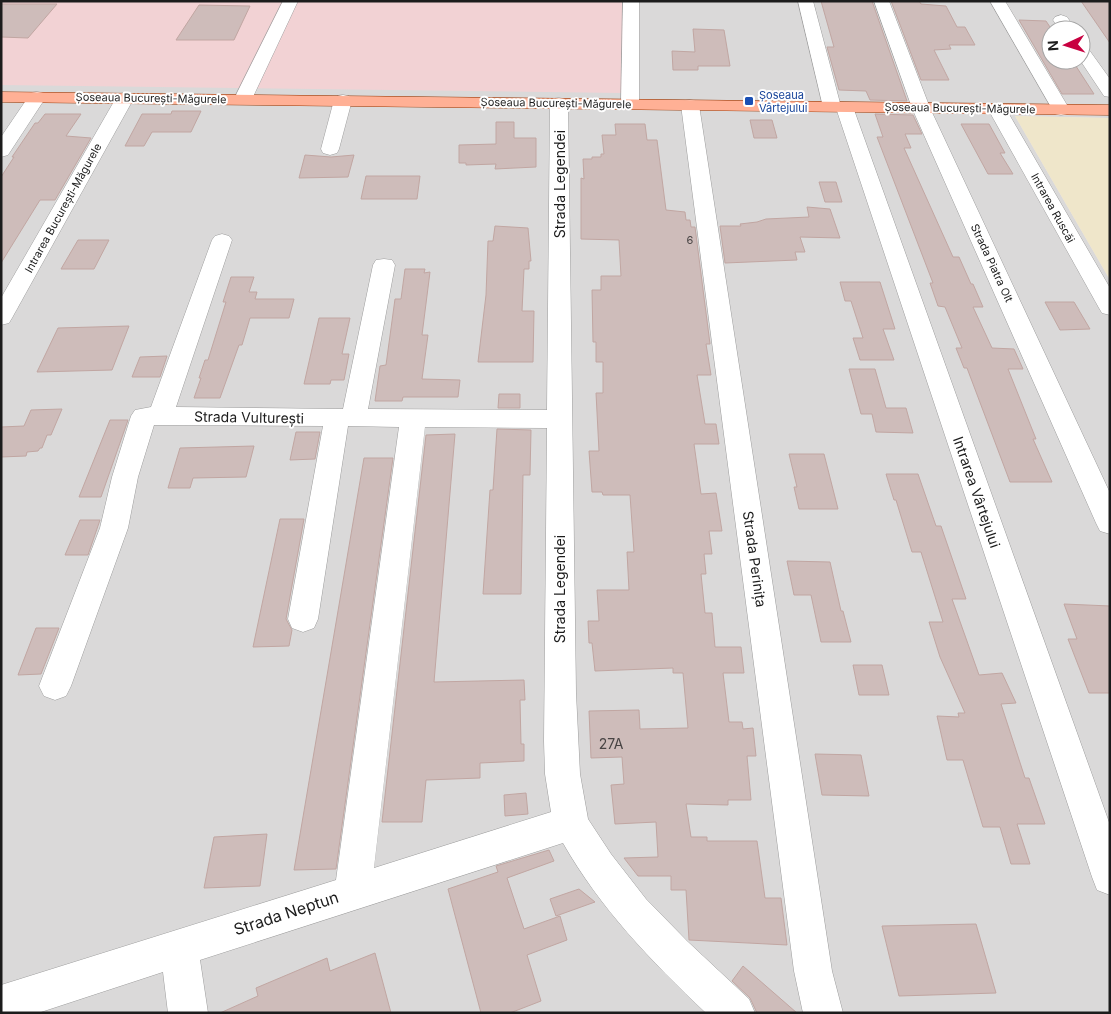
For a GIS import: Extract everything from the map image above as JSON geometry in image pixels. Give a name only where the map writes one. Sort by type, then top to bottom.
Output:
[{"type":"main road","name":"Șoseaua București-Măgurele","points":[[1,97],[1110,110]]},
{"type":"street","points":[[243,99],[291,1]]},
{"type":"street","points":[[630,104],[631,1]]},
{"type":"street","name":"Intrarea Vârtejului","points":[[805,1],[838,107],[1110,877]]},
{"type":"street","name":"Strada Piatra Olt","points":[[881,1],[921,108],[1110,522]]},
{"type":"street","points":[[997,1],[1061,110]]},
{"type":"street","points":[[1091,64],[1110,92]]},
{"type":"street","points":[[1,151],[38,97]]},
{"type":"street","name":"Intrarea București-Măgurele","points":[[1,318],[125,98]]},
{"type":"street","points":[[330,149],[343,100]]},
{"type":"street","name":"Strada Legendei","points":[[559,103],[558,418],[561,734],[565,794],[571,823],[594,862],[654,934],[735,1013]]},
{"type":"street","name":"Strada Perinița","points":[[690,105],[812,962],[823,1013]]},
{"type":"street","name":"Intrarea Ruscăi","points":[[997,109],[1110,308]]},
{"type":"street","points":[[55,686],[114,528],[125,476],[152,416],[222,240]]},
{"type":"street","points":[[303,619],[346,418],[384,265]]},
{"type":"street","name":"Strada Vulturești","points":[[152,416],[558,418]]},
{"type":"street","points":[[353,892],[413,418]]},
{"type":"street","name":"Strada Neptun","points":[[1,1005],[571,823]]},
{"type":"street","points":[[179,948],[188,1013]]},
{"type":"shaded area","points":[[1,1],[1110,1],[1110,118],[1015,116],[1110,280],[1110,1013],[1,1013]]},
{"type":"shaded area","points":[[1,1],[625,1],[622,93],[1,85]]},
{"type":"shaded area","points":[[1015,116],[1110,118],[1110,280]]},
{"type":"building","points":[[821,1],[872,1],[907,101],[870,100],[866,91],[839,90],[827,47],[834,47]]},
{"type":"building","points":[[891,1],[919,1],[921,4],[946,6],[957,27],[965,27],[975,45],[949,45],[951,49],[934,50],[949,80],[921,80]]},
{"type":"building","points":[[1081,1],[1110,1],[1110,43]]},
{"type":"building","points":[[1,4],[57,4],[28,38],[1,37]]},
{"type":"building","points":[[199,5],[250,6],[234,40],[176,40]]},
{"type":"building","points":[[1019,20],[1041,21],[1041,58]]},
{"type":"building","points":[[693,29],[724,30],[730,66],[698,66],[698,70],[673,70],[672,51],[695,52]]},
{"type":"building","points":[[1048,70],[1078,70],[1094,94],[1062,94]]},
{"type":"building","points":[[172,111],[201,111],[191,132],[152,132],[144,146],[125,146],[142,114],[171,114]]},
{"type":"building","points":[[45,114],[81,114],[66,136],[91,138],[55,200],[40,200],[1,263],[1,177],[35,123],[38,123]]},
{"type":"building","points":[[875,114],[913,115],[922,134],[905,134],[911,148],[904,148],[953,257],[959,257],[971,284],[973,284],[983,307],[973,307],[992,348],[1014,349],[1023,369],[1008,369],[1036,439],[1033,439],[1052,482],[1010,482],[967,368],[964,368],[956,348],[962,348],[945,307],[938,306],[930,283],[933,283],[877,137],[883,137]]},
{"type":"building","points":[[750,120],[772,120],[777,138],[754,138]]},
{"type":"building","points":[[496,122],[514,122],[514,138],[536,138],[536,167],[495,169],[496,164],[466,165],[466,163],[459,163],[459,145],[496,144]]},
{"type":"building","points":[[615,124],[645,124],[647,140],[657,140],[666,210],[685,212],[686,220],[690,220],[691,227],[695,227],[710,344],[706,344],[711,375],[697,375],[705,424],[716,424],[719,444],[694,444],[701,494],[716,493],[722,531],[709,531],[712,554],[704,554],[706,574],[701,574],[705,613],[712,613],[715,647],[741,647],[744,673],[723,673],[729,722],[742,722],[743,729],[753,728],[756,756],[747,756],[751,800],[728,800],[728,805],[686,804],[691,837],[707,837],[707,841],[757,841],[765,898],[781,898],[787,945],[689,940],[686,890],[671,890],[671,876],[638,876],[624,858],[658,857],[656,822],[615,824],[611,785],[624,784],[622,757],[591,758],[589,711],[639,710],[640,729],[688,728],[683,673],[673,673],[673,668],[595,671],[592,643],[589,643],[588,621],[599,621],[597,590],[629,590],[627,552],[634,552],[630,495],[603,495],[602,492],[592,492],[589,451],[599,451],[596,393],[603,393],[603,362],[596,362],[596,342],[593,342],[592,290],[601,290],[601,276],[621,276],[619,240],[581,239],[581,178],[584,179],[583,159],[601,157],[601,154],[604,154],[602,135],[616,135]]},
{"type":"building","points":[[961,124],[989,124],[1005,153],[1000,153],[1013,174],[988,174]]},
{"type":"building","points":[[305,155],[331,157],[354,155],[348,177],[299,178]]},
{"type":"building","points":[[366,176],[420,176],[417,199],[361,199]]},
{"type":"building","points":[[819,182],[836,182],[842,202],[825,202]]},
{"type":"building","points":[[807,207],[830,209],[840,238],[800,237],[805,252],[795,252],[797,260],[725,263],[720,226],[741,226],[740,224],[766,219],[809,217]]},
{"type":"building","points":[[495,226],[528,228],[531,261],[529,261],[529,269],[524,269],[522,311],[534,311],[533,362],[478,362],[486,295],[488,241],[493,241]]},
{"type":"building","points":[[78,240],[109,240],[94,269],[61,269]]},
{"type":"building","points":[[405,269],[425,269],[424,273],[430,272],[422,335],[428,335],[422,379],[460,380],[458,397],[403,397],[402,401],[375,401],[380,366],[386,365],[395,299],[401,299]]},
{"type":"building","points":[[231,277],[254,277],[249,292],[257,292],[255,299],[294,299],[289,318],[250,318],[242,345],[239,345],[220,398],[194,398],[205,360],[208,360],[226,302],[223,302]]},
{"type":"building","points":[[840,282],[880,282],[895,329],[883,329],[894,360],[860,360],[853,338],[863,338],[851,301],[845,301]]},
{"type":"building","points":[[1045,302],[1074,302],[1090,329],[1060,330]]},
{"type":"building","points":[[319,318],[350,318],[342,354],[349,354],[344,380],[331,380],[330,384],[304,384]]},
{"type":"building","points":[[129,326],[112,370],[37,372],[58,328]]},
{"type":"building","points":[[167,356],[160,377],[132,377],[140,357]]},
{"type":"building","points":[[849,369],[875,369],[886,408],[906,408],[913,433],[876,432],[872,414],[861,414]]},
{"type":"building","points":[[499,394],[520,394],[520,408],[498,408]]},
{"type":"building","points":[[62,409],[51,435],[47,435],[42,448],[38,451],[27,452],[26,456],[1,457],[1,427],[24,426],[31,410]]},
{"type":"building","points":[[110,420],[128,420],[101,497],[79,497]]},
{"type":"building","points":[[497,429],[531,430],[530,475],[523,475],[521,594],[483,594],[490,490],[493,490]]},
{"type":"building","points":[[296,432],[320,432],[315,459],[290,460]]},
{"type":"building","points":[[455,434],[434,682],[524,680],[525,700],[520,700],[521,744],[524,744],[524,761],[480,763],[480,778],[426,780],[422,822],[382,822],[426,435]]},
{"type":"building","points":[[254,446],[246,477],[193,478],[190,488],[168,488],[180,448]]},
{"type":"building","points":[[789,454],[824,454],[838,509],[799,509],[794,487],[797,487]]},
{"type":"building","points":[[364,458],[393,458],[336,869],[294,870]]},
{"type":"building","points":[[886,474],[918,474],[936,526],[941,526],[966,599],[952,599],[979,675],[1002,673],[1016,703],[1001,704],[1025,778],[1029,778],[1045,824],[1017,824],[1030,864],[1011,864],[1000,827],[983,827],[963,760],[947,760],[937,716],[959,717],[958,713],[965,713],[940,657],[929,622],[943,622],[921,552],[912,552]]},
{"type":"building","points":[[280,519],[304,519],[286,619],[292,630],[289,646],[253,647]]},
{"type":"building","points":[[80,520],[100,520],[88,555],[65,555]]},
{"type":"building","points":[[787,561],[830,562],[841,611],[843,611],[851,642],[821,642],[811,595],[794,595]]},
{"type":"building","points":[[1064,604],[1110,606],[1110,693],[1089,693],[1068,639],[1077,639]]},
{"type":"building","points":[[36,628],[59,628],[41,674],[18,675]]},
{"type":"building","points":[[853,665],[882,665],[889,695],[859,695]]},
{"type":"building","points":[[815,754],[861,755],[869,796],[822,795]]},
{"type":"building","points":[[526,793],[528,814],[505,816],[504,795]]},
{"type":"building","points":[[267,834],[260,886],[204,888],[214,837]]},
{"type":"building","points":[[549,850],[554,861],[507,878],[524,929],[560,916],[567,940],[527,955],[541,1001],[510,1013],[481,1013],[448,889],[498,872],[496,866]]},
{"type":"building","points":[[579,889],[595,902],[556,916],[550,899]]},
{"type":"building","points":[[976,924],[996,993],[899,996],[882,926]]},
{"type":"building","points":[[375,953],[391,1013],[220,1013],[258,996],[256,988],[327,958],[330,971]]},
{"type":"building","points":[[743,966],[797,1013],[757,1013],[750,998],[732,981]]},
{"type":"place","name":"Șoseaua Vârtejului","points":[[749,101]]}]
